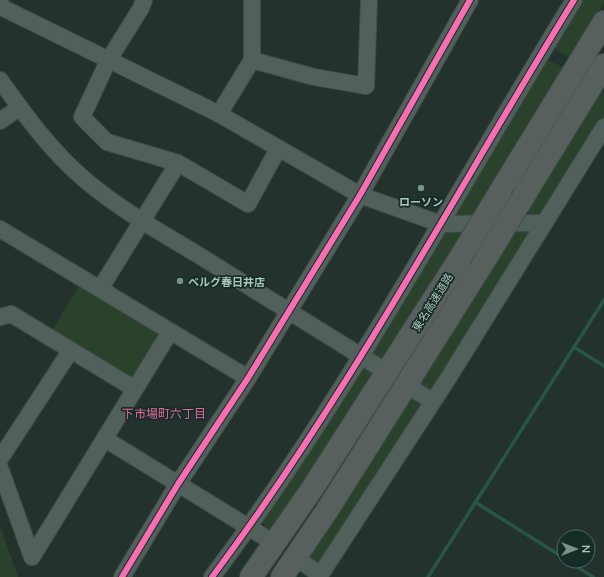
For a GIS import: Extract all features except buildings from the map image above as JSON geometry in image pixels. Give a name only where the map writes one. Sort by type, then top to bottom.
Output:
[{"type":"highway","name":"東名高速道路","points":[[251,577],[312,489],[460,258],[604,22]]},
{"type":"highway","name":"東名高速道路","points":[[282,577],[334,499],[486,258],[604,65]]},
{"type":"street","points":[[144,0],[108,61],[82,117],[106,142],[178,163],[248,204],[278,149]]},
{"type":"street","points":[[219,114],[252,60],[252,0]]},
{"type":"street","points":[[252,60],[314,77],[366,86],[370,0]]},
{"type":"street","points":[[212,577],[250,527],[361,356],[574,0]]},
{"type":"street","points":[[122,577],[178,484],[248,378],[360,195],[466,2]]},
{"type":"street","points":[[0,4],[108,61],[219,114],[360,195],[441,224],[545,222]]},
{"type":"street","points":[[0,80],[19,108],[52,148],[83,178],[142,221],[377,366]]},
{"type":"street","points":[[0,121],[19,108]]},
{"type":"street","points":[[305,564],[320,576],[604,127]]},
{"type":"street","points":[[100,289],[178,163]]},
{"type":"street","points":[[0,230],[248,378]]},
{"type":"street","points":[[0,316],[11,314],[135,389]]},
{"type":"street","points":[[0,468],[32,557],[170,332]]},
{"type":"street","points":[[0,459],[71,350]]},
{"type":"street","points":[[416,390],[432,401]]},
{"type":"street","points":[[105,439],[266,538]]},
{"type":"green space","points":[[582,0],[604,0],[604,2],[569,58],[556,49],[556,42]]},
{"type":"green space","points":[[547,60],[563,67],[472,215],[455,216],[453,213]]},
{"type":"green space","points":[[600,90],[604,93],[604,120],[545,214],[524,214]]},
{"type":"green space","points":[[514,230],[529,230],[531,232],[432,389],[419,384]]},
{"type":"green space","points":[[447,231],[463,231],[382,360],[374,355],[372,349],[438,236]]},
{"type":"green space","points":[[80,285],[159,333],[160,337],[132,383],[50,333]]},
{"type":"green space","points":[[361,370],[371,370],[375,372],[269,533],[263,522],[262,515]]},
{"type":"green space","points":[[413,396],[418,400],[421,406],[323,560],[316,561],[307,559]]},
{"type":"green space","points":[[0,525],[18,577],[0,577]]},
{"type":"waterway","points":[[428,577],[604,300]]},
{"type":"waterway","points":[[574,347],[604,366]]},
{"type":"waterway","points":[[475,502],[556,553]]},
{"type":"waterway","points":[[580,569],[593,577]]},
{"type":"cycle path","points":[[122,577],[178,484],[248,378],[360,195],[470,0]]},
{"type":"cycle path","points":[[212,577],[262,508],[355,366],[574,0]]},
{"type":"place","name":"ローソン","points":[[421,188]]},
{"type":"place","name":"ベルグ春日井店","points":[[180,281]]},
{"type":"district","name":"下市場町六丁目","points":[[164,413]]}]
